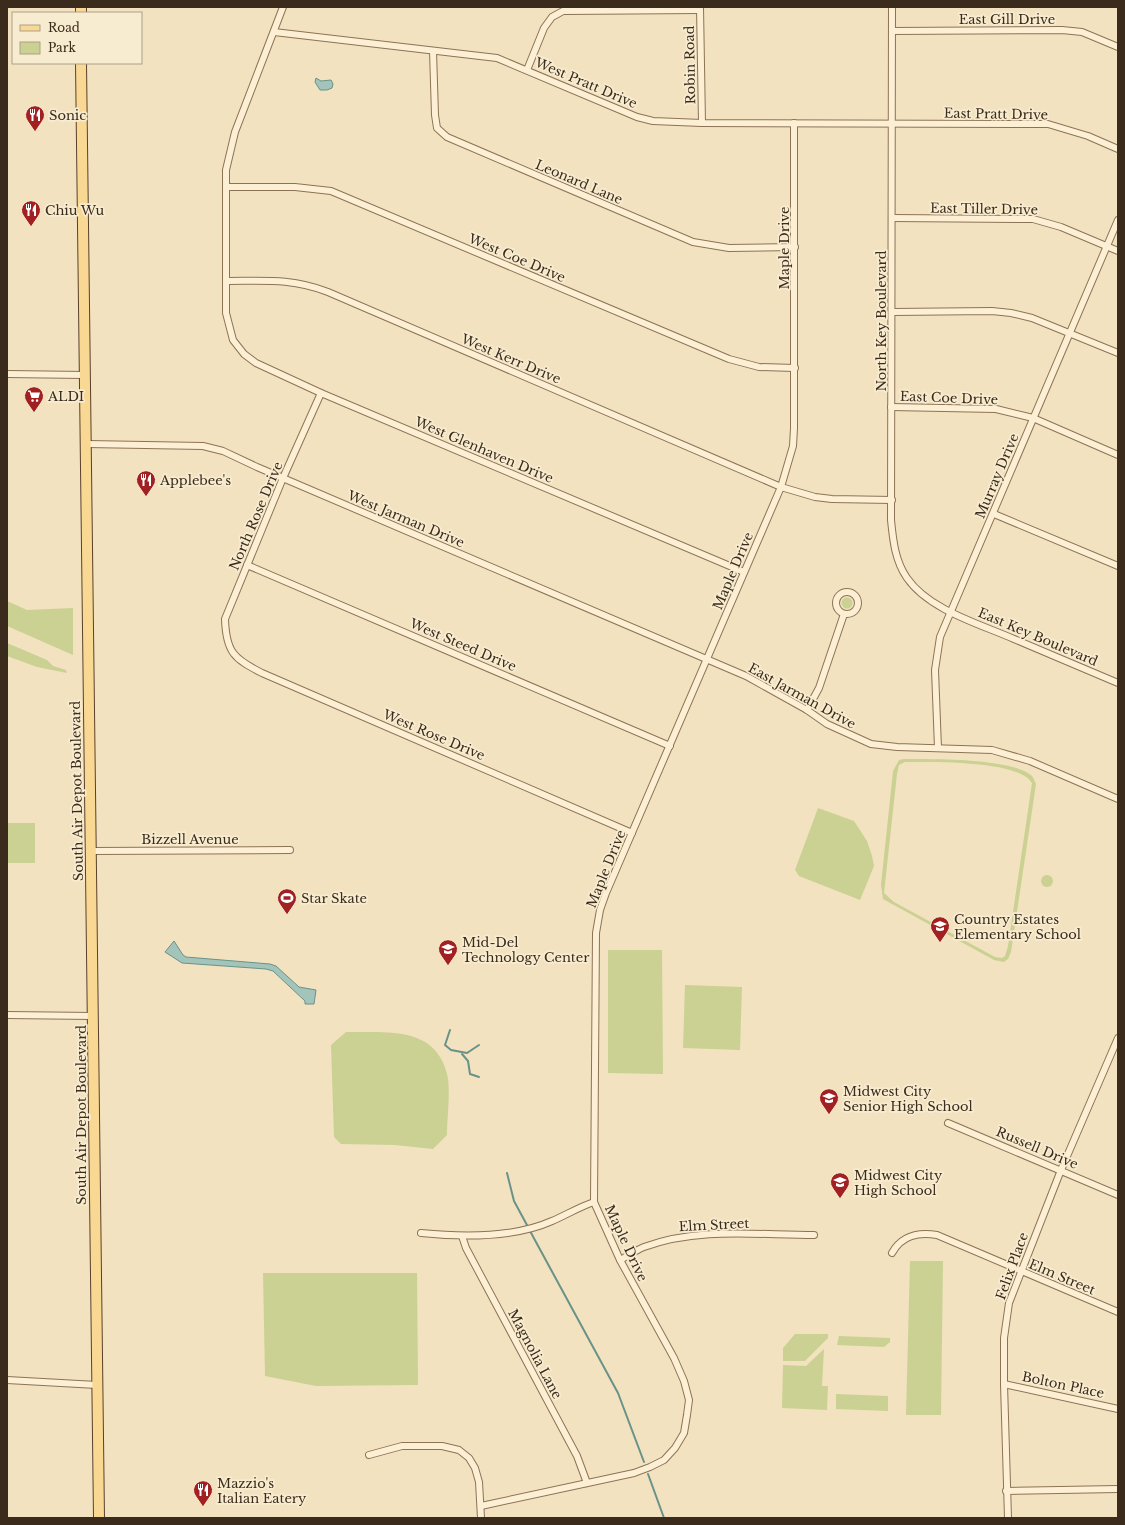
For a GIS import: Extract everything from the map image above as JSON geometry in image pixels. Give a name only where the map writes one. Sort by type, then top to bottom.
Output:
[{"type":"main road","name":"South Air Depot Boulevard","points":[[81,64],[99,1518]]},
{"type":"street","points":[[226,281],[226,170],[235,132],[283,7]]},
{"type":"street","name":"North Key Boulevard","points":[[892,7],[893,124],[891,407],[893,543],[897,559],[906,578],[932,601],[950,612]]},
{"type":"street","points":[[527,70],[544,28],[552,17],[564,11],[700,9]]},
{"type":"street","name":"Robin Road","points":[[700,9],[702,123]]},
{"type":"street","name":"East Gill Drive","points":[[892,31],[1062,30],[1082,32],[1118,47]]},
{"type":"street","name":"West Pratt Drive","points":[[274,32],[497,58],[637,117],[653,121],[702,123],[893,124]]},
{"type":"street","name":"Leonard Lane","points":[[433,51],[435,115],[437,128],[447,137],[693,242],[729,248],[795,247]]},
{"type":"street","name":"Maple Drive","points":[[481,1506],[634,1473],[664,1460],[675,1448],[684,1433],[688,1415],[689,1400],[684,1381],[674,1358],[620,1260],[594,1202],[596,933],[600,910],[781,487],[793,446],[795,368],[794,123]]},
{"type":"street","name":"East Pratt Drive","points":[[893,124],[1048,124],[1088,136],[1118,149]]},
{"type":"street","name":"West Coe Drive","points":[[226,187],[301,187],[331,191],[729,359],[759,367],[795,368]]},
{"type":"street","name":"East Tiller Drive","points":[[892,218],[1033,219],[1061,227],[1118,251]]},
{"type":"street","name":"Murray Drive","points":[[938,748],[934,670],[940,637],[994,514],[1032,418],[1072,332],[1118,220]]},
{"type":"street","name":"West Glenhaven Drive","points":[[226,281],[226,314],[229,330],[233,340],[244,354],[256,363],[321,393],[744,572]]},
{"type":"street","name":"West Kerr Drive","points":[[226,281],[287,281],[300,283],[322,290],[781,487],[815,497],[832,499],[892,500]]},
{"type":"street","points":[[892,312],[992,311],[1032,318],[1072,332],[1118,353]]},
{"type":"street","points":[[7,374],[85,375]]},
{"type":"street","name":"North Rose Drive","points":[[230,651],[226,638],[225,619],[283,478],[321,393]]},
{"type":"street","name":"East Coe Drive","points":[[891,407],[996,408],[1032,418],[1118,456]]},
{"type":"street","name":"West Jarman Drive","points":[[86,444],[203,446],[223,451],[708,660]]},
{"type":"street","points":[[994,514],[1118,566]]},
{"type":"street","name":"West Steed Drive","points":[[247,565],[670,746]]},
{"type":"street","name":"East Key Boulevard","points":[[950,612],[1118,683]]},
{"type":"street","points":[[807,710],[819,688],[844,614]]},
{"type":"street","name":"West Rose Drive","points":[[230,651],[241,662],[262,673],[632,833]]},
{"type":"street","name":"East Jarman Drive","points":[[708,660],[746,676],[807,710],[828,724],[872,744],[897,748],[979,748],[1010,754],[1118,799]]},
{"type":"street","name":"Bizzell Avenue","points":[[91,851],[290,850]]},
{"type":"street","points":[[7,1014],[93,1016]]},
{"type":"street","name":"Felix Place","points":[[1008,1518],[1004,1384],[1006,1321],[1009,1303],[1061,1170],[1118,1038]]},
{"type":"street","name":"Russell Drive","points":[[948,1123],[1118,1195]]},
{"type":"street","points":[[421,1233],[462,1236],[520,1230],[536,1226],[594,1202]]},
{"type":"street","name":"Elm Street","points":[[620,1260],[643,1248],[689,1236],[740,1234],[814,1235]]},
{"type":"street","name":"Elm Street","points":[[892,1253],[901,1241],[912,1235],[937,1235],[1118,1312]]},
{"type":"street","name":"Magnolia Lane","points":[[462,1236],[466,1248],[577,1456],[587,1483]]},
{"type":"street","points":[[7,1380],[97,1385]]},
{"type":"street","name":"Bolton Place","points":[[1004,1384],[1118,1409]]},
{"type":"street","points":[[369,1455],[402,1446],[442,1446],[459,1450],[469,1458],[476,1468],[481,1518]]},
{"type":"street","points":[[1006,1490],[1118,1489]]},
{"type":"green space","points":[[847,597],[851,599],[853,603],[851,607],[847,609],[843,607],[841,603],[843,599]]},
{"type":"green space","points":[[7,601],[27,610],[73,608],[73,655],[7,626]]},
{"type":"green space","points":[[7,643],[47,660],[53,666],[66,670],[67,673],[37,667],[7,656]]},
{"type":"green space","points":[[899,760],[951,760],[990,763],[1022,770],[1033,777],[1036,784],[1011,952],[1008,959],[1004,962],[994,960],[883,899],[881,885],[893,771]],"holes":[[[905,762],[993,766],[1024,775],[1032,783],[1008,946],[1005,956],[1002,958],[995,957],[894,902],[884,893],[897,774],[899,765]]]},
{"type":"green space","points":[[818,808],[854,821],[867,841],[874,866],[860,900],[799,876],[795,870]]},
{"type":"green space","points":[[7,823],[35,823],[35,863],[7,863]]},
{"type":"green space","points":[[1045,875],[1049,875],[1053,881],[1049,887],[1045,887],[1041,883],[1041,879]]},
{"type":"green space","points":[[608,950],[662,950],[663,1074],[608,1073]]},
{"type":"green space","points":[[685,985],[742,987],[740,1050],[683,1048]]},
{"type":"green space","points":[[346,1032],[377,1032],[407,1035],[420,1039],[432,1047],[441,1058],[448,1080],[449,1096],[447,1135],[433,1149],[395,1145],[341,1144],[334,1137],[331,1045]]},
{"type":"green space","points":[[910,1261],[943,1261],[941,1415],[906,1415]]},
{"type":"green space","points":[[263,1273],[417,1273],[418,1385],[316,1386],[265,1376]]},
{"type":"green space","points":[[795,1334],[828,1334],[828,1338],[805,1361],[783,1361],[783,1348]]},
{"type":"green space","points":[[839,1336],[890,1338],[890,1342],[884,1347],[837,1345]]},
{"type":"green space","points":[[824,1349],[822,1386],[828,1386],[827,1410],[782,1408],[783,1365],[806,1366]]},
{"type":"green space","points":[[836,1394],[888,1396],[888,1411],[836,1409]]},
{"type":"water","points":[[316,78],[321,81],[331,80],[333,84],[332,88],[320,90],[315,82]]},
{"type":"water","points":[[174,941],[186,957],[270,964],[276,966],[299,987],[316,990],[314,1004],[305,1004],[305,1001],[273,971],[266,969],[182,963],[165,952]]},
{"type":"waterway","points":[[450,1030],[445,1045],[451,1050],[467,1053],[479,1045]]},
{"type":"waterway","points":[[462,1054],[468,1061],[470,1074],[479,1077]]},
{"type":"waterway","points":[[507,1173],[514,1201],[528,1227]]},
{"type":"waterway","points":[[530,1231],[618,1393],[644,1462]]},
{"type":"waterway","points":[[648,1474],[664,1518]]},
{"type":"place","name":"Sonic","points":[[35,132]]},
{"type":"place","name":"Chiu Wu","points":[[31,227]]},
{"type":"place","name":"ALDI","points":[[34,413]]},
{"type":"place","name":"Applebee's","points":[[146,497]]},
{"type":"place","name":"Star Skate","points":[[287,915]]},
{"type":"place","name":"Country Estates Elementary School","points":[[940,943]]},
{"type":"place","name":"Mid-Del Technology Center","points":[[448,966]]},
{"type":"place","name":"Midwest City Senior High School","points":[[829,1115]]},
{"type":"place","name":"Midwest City High School","points":[[840,1199]]},
{"type":"place","name":"Mazzio's Italian Eatery","points":[[203,1507]]}]
